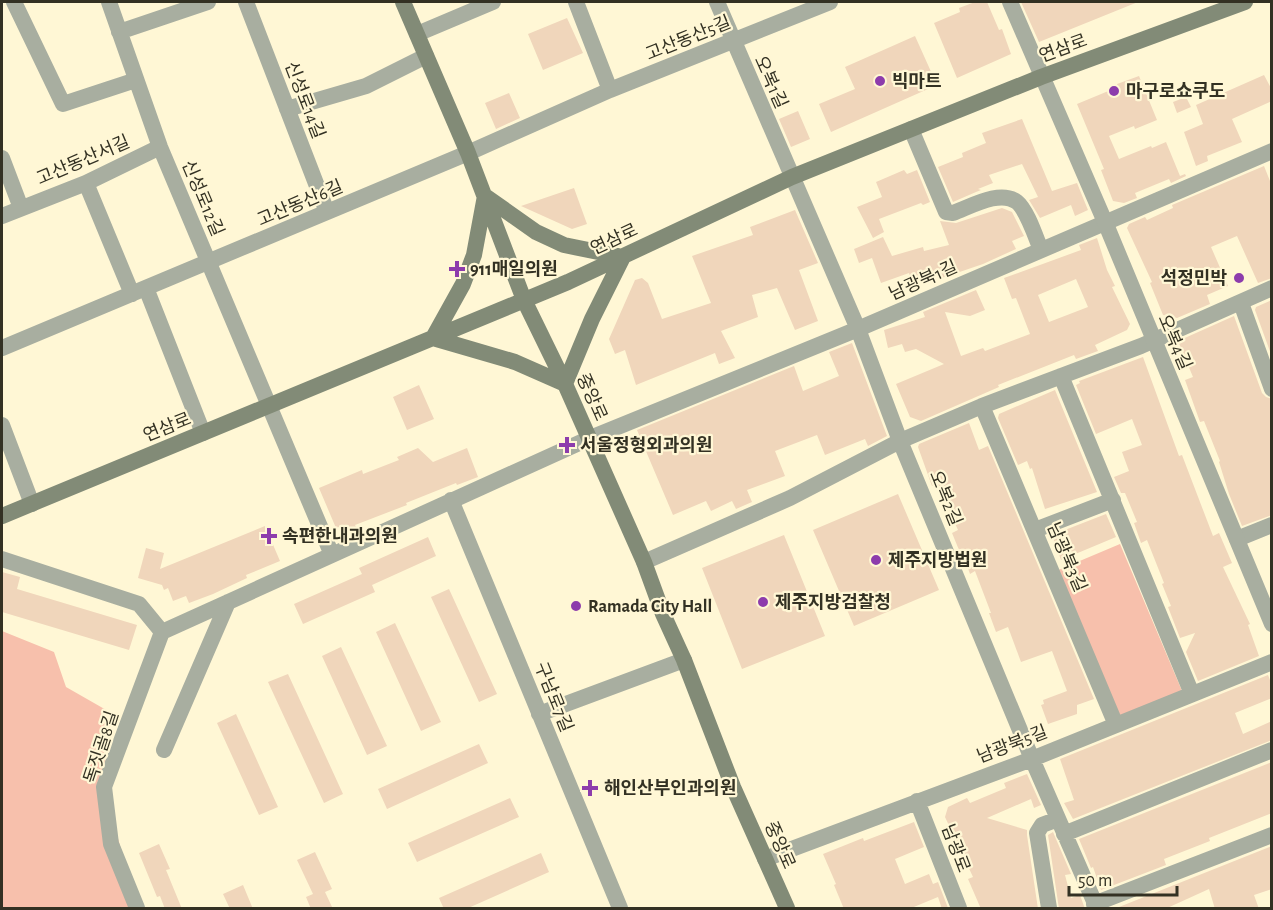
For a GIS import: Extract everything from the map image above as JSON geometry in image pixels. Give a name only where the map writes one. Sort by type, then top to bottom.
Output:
[{"type":"main road","name":"중앙로","points":[[403,2],[468,153],[524,300],[565,384],[644,562],[733,787],[787,909]]},
{"type":"main road","name":"연삼로","points":[[2,516],[568,282],[792,177],[1041,77],[1245,2]]},
{"type":"main road","points":[[485,196],[537,232],[564,244],[623,256],[592,319],[565,384],[515,362],[433,338],[463,284],[470,265],[485,196]]},
{"type":"street","points":[[14,2],[63,104],[136,80]]},
{"type":"street","name":"신성로12길","points":[[109,2],[160,147],[269,406]]},
{"type":"street","points":[[119,32],[208,2]]},
{"type":"street","name":"신성로14길","points":[[246,2],[327,212]]},
{"type":"street","points":[[417,34],[493,2]]},
{"type":"street","points":[[576,2],[610,90]]},
{"type":"street","name":"오복1길","points":[[717,2],[792,177]]},
{"type":"street","name":"고산동산5길","points":[[468,153],[610,90],[733,42],[812,5],[830,2]]},
{"type":"street","name":"오복4길","points":[[1010,2],[1105,222],[1272,624]]},
{"type":"street","points":[[287,109],[366,86],[426,56]]},
{"type":"street","points":[[911,129],[946,212],[953,213],[996,198],[1017,202],[1041,250]]},
{"type":"street","name":"고산동산서길","points":[[2,216],[86,183],[160,147]]},
{"type":"street","name":"남광북1길","points":[[588,439],[858,329],[1272,151]]},
{"type":"street","name":"고산동산6길","points":[[2,348],[468,153]]},
{"type":"street","name":"고산동산서길","points":[[2,158],[21,208]]},
{"type":"street","name":"오복2길","points":[[792,177],[858,329],[900,441],[1032,759],[1096,906],[1272,835]]},
{"type":"street","points":[[86,183],[139,291],[203,433]]},
{"type":"street","points":[[644,562],[790,498],[900,441],[982,406],[1153,340],[1272,288]]},
{"type":"street","points":[[1241,303],[1272,389]]},
{"type":"street","points":[[1061,376],[1192,694]]},
{"type":"street","points":[[269,406],[332,555]]},
{"type":"street","name":"남광북3길","points":[[982,406],[1116,725]]},
{"type":"street","points":[[2,425],[32,504]]},
{"type":"street","points":[[2,560],[139,604],[162,632],[588,439]]},
{"type":"street","name":"구남로7길","points":[[451,500],[620,909]]},
{"type":"street","points":[[1035,531],[1113,500]]},
{"type":"street","points":[[1237,539],[1272,525]]},
{"type":"street","points":[[164,750],[228,603]]},
{"type":"street","name":"독짓골8길","points":[[136,909],[111,844],[104,787],[162,632]]},
{"type":"street","points":[[539,714],[684,660]]},
{"type":"street","name":"남광북5길","points":[[765,859],[1032,759],[1272,662]]},
{"type":"street","points":[[1049,909],[1037,833],[1042,825],[1061,826],[1272,750]]},
{"type":"street","name":"남광로","points":[[917,801],[958,909]]},
{"type":"shaded area","points":[[1120,544],[1182,691],[1118,717],[1056,571]]},
{"type":"shaded area","points":[[2,631],[54,652],[66,687],[108,711],[104,787],[137,908],[2,908]]},
{"type":"building","points":[[975,2],[987,2],[999,30],[1002,29],[1011,54],[957,78],[934,23],[960,12],[959,8]]},
{"type":"building","points":[[1021,2],[1138,2],[1039,42]]},
{"type":"building","points":[[567,18],[583,53],[543,70],[528,34]]},
{"type":"building","points":[[915,36],[937,85],[831,132],[819,104],[855,89],[845,67]]},
{"type":"building","points":[[1264,75],[1272,90],[1272,101],[1232,119],[1242,142],[1207,156],[1208,161],[1196,166],[1184,132],[1203,124],[1196,105]]},
{"type":"building","points":[[1139,76],[1157,120],[1109,136],[1119,159],[1166,142],[1180,176],[1185,174],[1186,176],[1171,183],[1169,179],[1135,193],[1137,198],[1124,203],[1113,201],[1101,170],[1104,169],[1077,104]]},
{"type":"building","points":[[509,93],[520,118],[496,129],[485,103]]},
{"type":"building","points":[[1186,97],[1191,107],[1177,113],[1173,102]]},
{"type":"building","points":[[798,111],[810,139],[791,147],[779,119]]},
{"type":"building","points":[[1022,119],[1052,191],[1077,183],[1088,210],[1075,216],[1071,205],[1040,218],[1029,200],[1038,197],[1022,164],[989,175],[993,183],[953,202],[938,167],[963,157],[962,153],[986,143],[982,133]]},
{"type":"building","points":[[1264,166],[1272,186],[1272,278],[1258,283],[1237,236],[1211,247],[1228,286],[1207,295],[1210,304],[1177,318],[1163,315],[1150,283],[1152,282],[1127,228],[1129,224],[1145,217],[1147,220],[1173,208],[1172,205]]},
{"type":"building","points":[[904,170],[907,174],[917,170],[930,202],[923,205],[921,203],[879,219],[884,232],[873,238],[857,207],[882,197],[876,182]]},
{"type":"building","points":[[574,188],[587,224],[572,229],[521,206]]},
{"type":"building","points":[[1002,208],[1012,212],[1024,236],[1012,241],[1016,249],[983,264],[942,278],[940,274],[912,282],[909,273],[881,283],[872,258],[859,263],[854,249],[883,237],[892,256],[923,247],[924,251],[949,245],[940,221],[956,223]]},
{"type":"building","points":[[795,210],[818,263],[799,270],[818,321],[795,330],[777,288],[752,295],[758,317],[721,331],[735,358],[719,364],[715,353],[636,385],[625,350],[615,354],[609,339],[635,280],[642,278],[648,283],[662,319],[711,303],[692,256],[753,235],[750,227]]},
{"type":"building","points":[[1097,238],[1107,270],[1115,286],[1112,287],[1130,324],[1127,330],[1095,345],[1098,351],[1076,359],[1074,355],[998,385],[999,387],[921,421],[910,417],[896,384],[944,364],[916,349],[905,352],[902,344],[888,348],[884,330],[925,317],[923,312],[976,290],[985,310],[970,316],[945,312],[961,356],[983,348],[985,351],[1030,334],[1016,298],[1012,299],[1004,278],[1081,250],[1079,245]],"holes":[[[1076,279],[1088,307],[1049,322],[1038,295]]]},
{"type":"building","points":[[1272,300],[1272,357],[1255,310],[1256,307]]},
{"type":"building","points":[[1234,316],[1262,393],[1272,399],[1272,515],[1242,526],[1229,494],[1220,461],[1204,421],[1200,422],[1185,380],[1193,377],[1178,341]]},
{"type":"building","points":[[852,343],[887,436],[868,446],[865,439],[825,455],[817,435],[775,451],[785,476],[747,490],[752,502],[736,509],[732,501],[711,511],[706,501],[673,515],[637,430],[794,366],[803,391],[839,376],[829,352]]},
{"type":"building","points":[[1143,357],[1179,456],[1182,455],[1213,536],[1219,533],[1232,563],[1223,567],[1250,624],[1248,625],[1259,656],[1198,681],[1186,652],[1195,633],[1180,638],[1168,607],[1171,606],[1162,584],[1164,583],[1147,540],[1141,543],[1134,523],[1137,522],[1125,493],[1121,493],[1114,477],[1129,471],[1122,452],[1142,445],[1132,419],[1096,434],[1076,385],[1080,383],[1079,381]]},
{"type":"building","points":[[419,385],[434,419],[407,430],[393,397]]},
{"type":"building","points":[[1055,390],[1097,492],[1045,509],[1032,468],[1030,469],[1027,461],[1018,465],[998,418],[999,414]]},
{"type":"building","points":[[969,423],[979,450],[988,446],[1094,699],[1077,705],[1077,714],[1048,724],[1041,705],[1044,704],[1043,700],[1067,691],[1052,651],[1021,662],[1008,627],[996,632],[975,571],[970,574],[961,549],[959,550],[952,533],[958,530],[937,484],[932,486],[918,447],[919,444]]},
{"type":"building","points":[[418,448],[433,462],[467,448],[478,477],[457,485],[456,483],[406,503],[407,505],[355,525],[356,527],[345,532],[342,526],[336,528],[319,488],[362,470],[363,474],[399,460],[397,457]]},
{"type":"building","name":"제주지방법원","points":[[898,494],[939,590],[854,626],[813,530]]},
{"type":"building","points":[[1106,514],[1116,537],[1061,560],[1052,535]]},
{"type":"building","points":[[265,526],[280,561],[246,575],[247,578],[213,594],[189,603],[186,596],[173,601],[168,588],[164,590],[162,585],[138,578],[146,548],[164,553],[160,569]]},
{"type":"building","name":"제주지방검찰청","points":[[784,535],[825,636],[742,669],[702,568]]},
{"type":"building","points":[[428,537],[436,556],[372,585],[375,592],[303,624],[294,604],[362,574],[359,568]]},
{"type":"building","points":[[2,572],[20,577],[17,589],[137,625],[129,650],[2,612]]},
{"type":"building","points":[[449,589],[497,694],[479,702],[431,597]]},
{"type":"building","points":[[395,623],[441,722],[421,731],[376,632]]},
{"type":"building","points":[[341,647],[387,746],[367,755],[322,656]]},
{"type":"building","points":[[288,674],[343,794],[324,803],[268,682]]},
{"type":"building","points":[[1268,675],[1272,685],[1272,698],[1235,713],[1243,734],[1272,721],[1272,740],[1073,819],[1064,803],[1074,800],[1060,759]]},
{"type":"building","points":[[236,714],[278,807],[259,815],[217,723]]},
{"type":"building","points":[[479,744],[488,763],[387,809],[378,789]]},
{"type":"building","points":[[1272,762],[1272,813],[1164,859],[1166,865],[1101,890],[1079,839]]},
{"type":"building","points":[[1027,774],[1041,805],[1034,808],[1031,799],[987,818],[1027,830],[1038,909],[981,909],[968,879],[973,877],[945,817],[948,807],[967,798],[970,803],[1006,788],[1004,783]]},
{"type":"building","points":[[510,798],[519,817],[417,862],[408,843]]},
{"type":"building","points":[[914,822],[924,847],[895,859],[905,884],[929,874],[933,884],[938,882],[948,908],[942,909],[938,897],[909,909],[844,909],[823,854],[863,838],[864,841]]},
{"type":"building","points":[[1053,832],[1071,874],[1065,875],[1071,898],[1080,895],[1085,909],[1059,909],[1048,835]]},
{"type":"building","points":[[159,844],[170,869],[166,870],[182,909],[165,909],[160,896],[157,897],[139,853]]},
{"type":"building","points":[[1272,846],[1272,889],[1254,895],[1259,909],[1215,909],[1209,889],[1165,909],[1114,909]]},
{"type":"building","points":[[315,852],[332,889],[325,892],[333,909],[311,909],[306,897],[313,894],[297,860]]},
{"type":"building","points":[[541,853],[549,872],[466,909],[444,909],[439,898]]},
{"type":"building","points":[[243,885],[253,909],[230,909],[223,894]]},
{"type":"place","name":"빅마트","points":[[880,81]]},
{"type":"place","name":"마구로쇼쿠도","points":[[1114,91]]},
{"type":"place","name":"911매일의원","points":[[457,269]]},
{"type":"place","name":"석정민박","points":[[1239,278]]},
{"type":"place","name":"서울정형외과의원","points":[[567,445]]},
{"type":"place","name":"속편한내과의원","points":[[269,536]]},
{"type":"place","name":"제주지방법원","points":[[876,560]]},
{"type":"place","name":"제주지방검찰청","points":[[763,602]]},
{"type":"place","name":"Ramada City Hall","points":[[576,606]]},
{"type":"place","name":"해인산부인과의원","points":[[590,788]]}]
